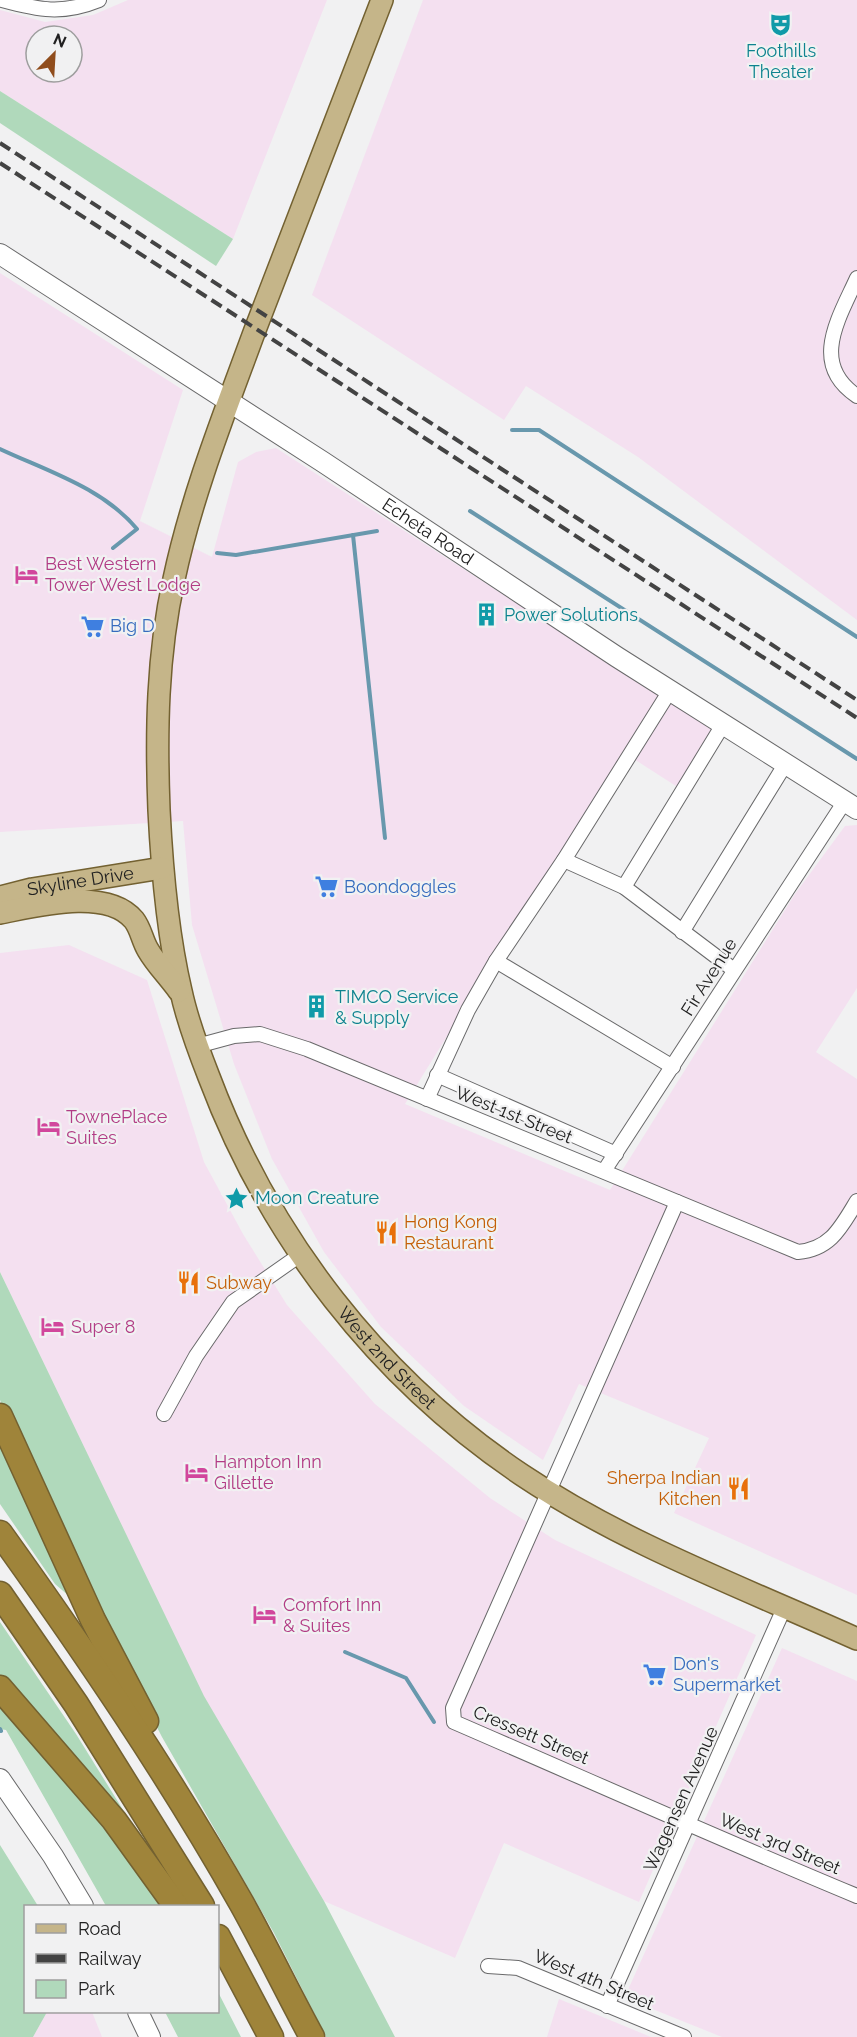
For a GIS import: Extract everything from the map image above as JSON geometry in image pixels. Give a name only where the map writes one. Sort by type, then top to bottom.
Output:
[{"type":"highway","points":[[0,1416],[93,1620],[312,2037]]},
{"type":"highway","points":[[0,1533],[77,1641],[133,1726],[242,1904]]},
{"type":"highway","points":[[0,1594],[76,1704],[201,1905]]},
{"type":"highway","points":[[0,1688],[114,1820],[175,1905]]},
{"type":"highway","points":[[219,1939],[271,2037]]},
{"type":"highway","points":[[219,1974],[256,2037]]},
{"type":"main road","name":"West 2nd Street","points":[[382,0],[228,401],[178,558],[166,617],[161,657],[157,746],[162,868],[181,993],[197,1046],[239,1147],[300,1255],[354,1327],[395,1371],[481,1445],[550,1493],[659,1550],[857,1639]]},
{"type":"main road","name":"Skyline Drive","points":[[0,897],[32,889],[162,868]]},
{"type":"main road","points":[[0,913],[99,901],[115,906],[134,920],[148,949],[181,993]]},
{"type":"street","points":[[2,0],[42,10],[84,6],[99,0]]},
{"type":"street","name":"Echeta Road","points":[[0,254],[617,657],[851,805]]},
{"type":"street","points":[[857,278],[833,331],[830,351],[834,371],[846,389],[857,396]]},
{"type":"street","points":[[427,1099],[468,1010],[496,961],[564,860],[670,689]]},
{"type":"street","points":[[624,887],[724,723]]},
{"type":"street","points":[[682,932],[786,763]]},
{"type":"street","name":"Fir Avenue","points":[[604,1171],[734,970],[851,805]]},
{"type":"street","points":[[564,860],[624,887],[734,970]]},
{"type":"street","points":[[496,961],[673,1067]]},
{"type":"street","name":"West 1st Street","points":[[197,1046],[234,1036],[260,1034],[308,1048],[798,1252],[812,1251],[832,1240],[857,1202]]},
{"type":"street","points":[[437,1075],[616,1154]]},
{"type":"street","points":[[550,1493],[677,1202]]},
{"type":"street","points":[[164,1414],[196,1356],[233,1302],[300,1255]]},
{"type":"street","name":"Cressett Street","points":[[550,1493],[453,1708],[454,1722],[557,1765],[689,1826]]},
{"type":"street","name":"Wagensen Avenue","points":[[608,2006],[784,1606]]},
{"type":"street","points":[[0,1779],[53,1856],[82,1905]]},
{"type":"street","name":"West 3rd Street","points":[[689,1826],[857,1896]]},
{"type":"street","name":"West 4th Street","points":[[489,1966],[518,1968],[684,2037]]},
{"type":"street","points":[[138,2013],[150,2037]]},
{"type":"shaded area","points":[[128,0],[327,0],[233,239],[0,91],[0,10],[45,22],[93,15]]},
{"type":"shaded area","points":[[423,0],[857,0],[857,620],[638,457],[526,386],[504,420],[312,295]]},
{"type":"shaded area","points":[[0,273],[183,390],[140,521],[212,557],[238,462],[256,452],[276,448],[713,730],[679,788],[623,752],[405,1104],[610,1190],[795,894],[845,826],[857,825],[857,988],[816,1052],[857,1079],[857,1595],[674,1513],[709,1438],[579,1384],[543,1460],[464,1406],[381,1327],[324,1252],[272,1159],[234,1064],[192,925],[183,821],[0,832]]},
{"type":"shaded area","points":[[69,945],[147,980],[204,1162],[243,1234],[287,1305],[375,1404],[490,1498],[555,1540],[756,1635],[639,1902],[504,1843],[455,1958],[324,1901],[204,1697],[0,1272],[0,953]]},
{"type":"shaded area","points":[[782,1648],[857,1681],[857,2037],[722,2037],[630,2000],[627,1992]]},
{"type":"shaded area","points":[[559,1999],[651,2037],[547,2037]]},
{"type":"shaded area","points":[[46,2013],[92,2013],[102,2037],[33,2037]]},
{"type":"green space","points":[[0,91],[233,239],[216,266],[0,123]]},
{"type":"green space","points":[[0,1272],[204,1696],[324,1901],[395,2037],[326,2037],[274,1933],[162,1737],[102,1621],[0,1400]]},
{"type":"green space","points":[[0,1433],[69,1596],[55,1584],[0,1504]]},
{"type":"green space","points":[[0,1622],[76,1734],[133,1826],[0,1677]]},
{"type":"green space","points":[[0,1700],[94,1811],[162,1905],[105,1905],[6,1730],[0,1729]]},
{"type":"green space","points":[[0,1845],[37,1905],[24,1905],[24,2013],[46,2013],[33,2037],[0,2037]]},
{"type":"green space","points":[[219,1994],[241,2037],[178,2037],[166,2013],[219,2013]]},
{"type":"waterway","points":[[512,430],[539,430],[857,637]]},
{"type":"waterway","points":[[0,449],[91,491],[123,515],[137,529],[113,548]]},
{"type":"waterway","points":[[470,511],[857,759]]},
{"type":"waterway","points":[[217,553],[236,555],[377,531]]},
{"type":"waterway","points":[[353,535],[385,838]]},
{"type":"waterway","points":[[345,1652],[406,1678],[434,1722]]},
{"type":"railway","points":[[0,143],[857,700]]},
{"type":"railway","points":[[0,163],[857,718]]},
{"type":"place","name":"Foothills Theater","points":[[781,25]]},
{"type":"place","name":"Best Western Tower West Lodge","points":[[27,574]]},
{"type":"place","name":"Power Solutions","points":[[486,615]]},
{"type":"place","name":"Big D","points":[[92,626]]},
{"type":"place","name":"Boondoggles","points":[[326,887]]},
{"type":"place","name":"TIMCO Service & Supply","points":[[317,1007]]},
{"type":"place","name":"TownePlace Suites","points":[[48,1127]]},
{"type":"place","name":"Moon Creature","points":[[237,1198]]},
{"type":"place","name":"Hong Kong Restaurant","points":[[386,1232]]},
{"type":"place","name":"Subway","points":[[188,1283]]},
{"type":"place","name":"Super 8","points":[[53,1327]]},
{"type":"place","name":"Hampton Inn Gillette","points":[[196,1472]]},
{"type":"place","name":"Sherpa Indian Kitchen","points":[[739,1488]]},
{"type":"place","name":"Comfort Inn & Suites","points":[[265,1615]]},
{"type":"place","name":"Don's Supermarket","points":[[655,1674]]}]
